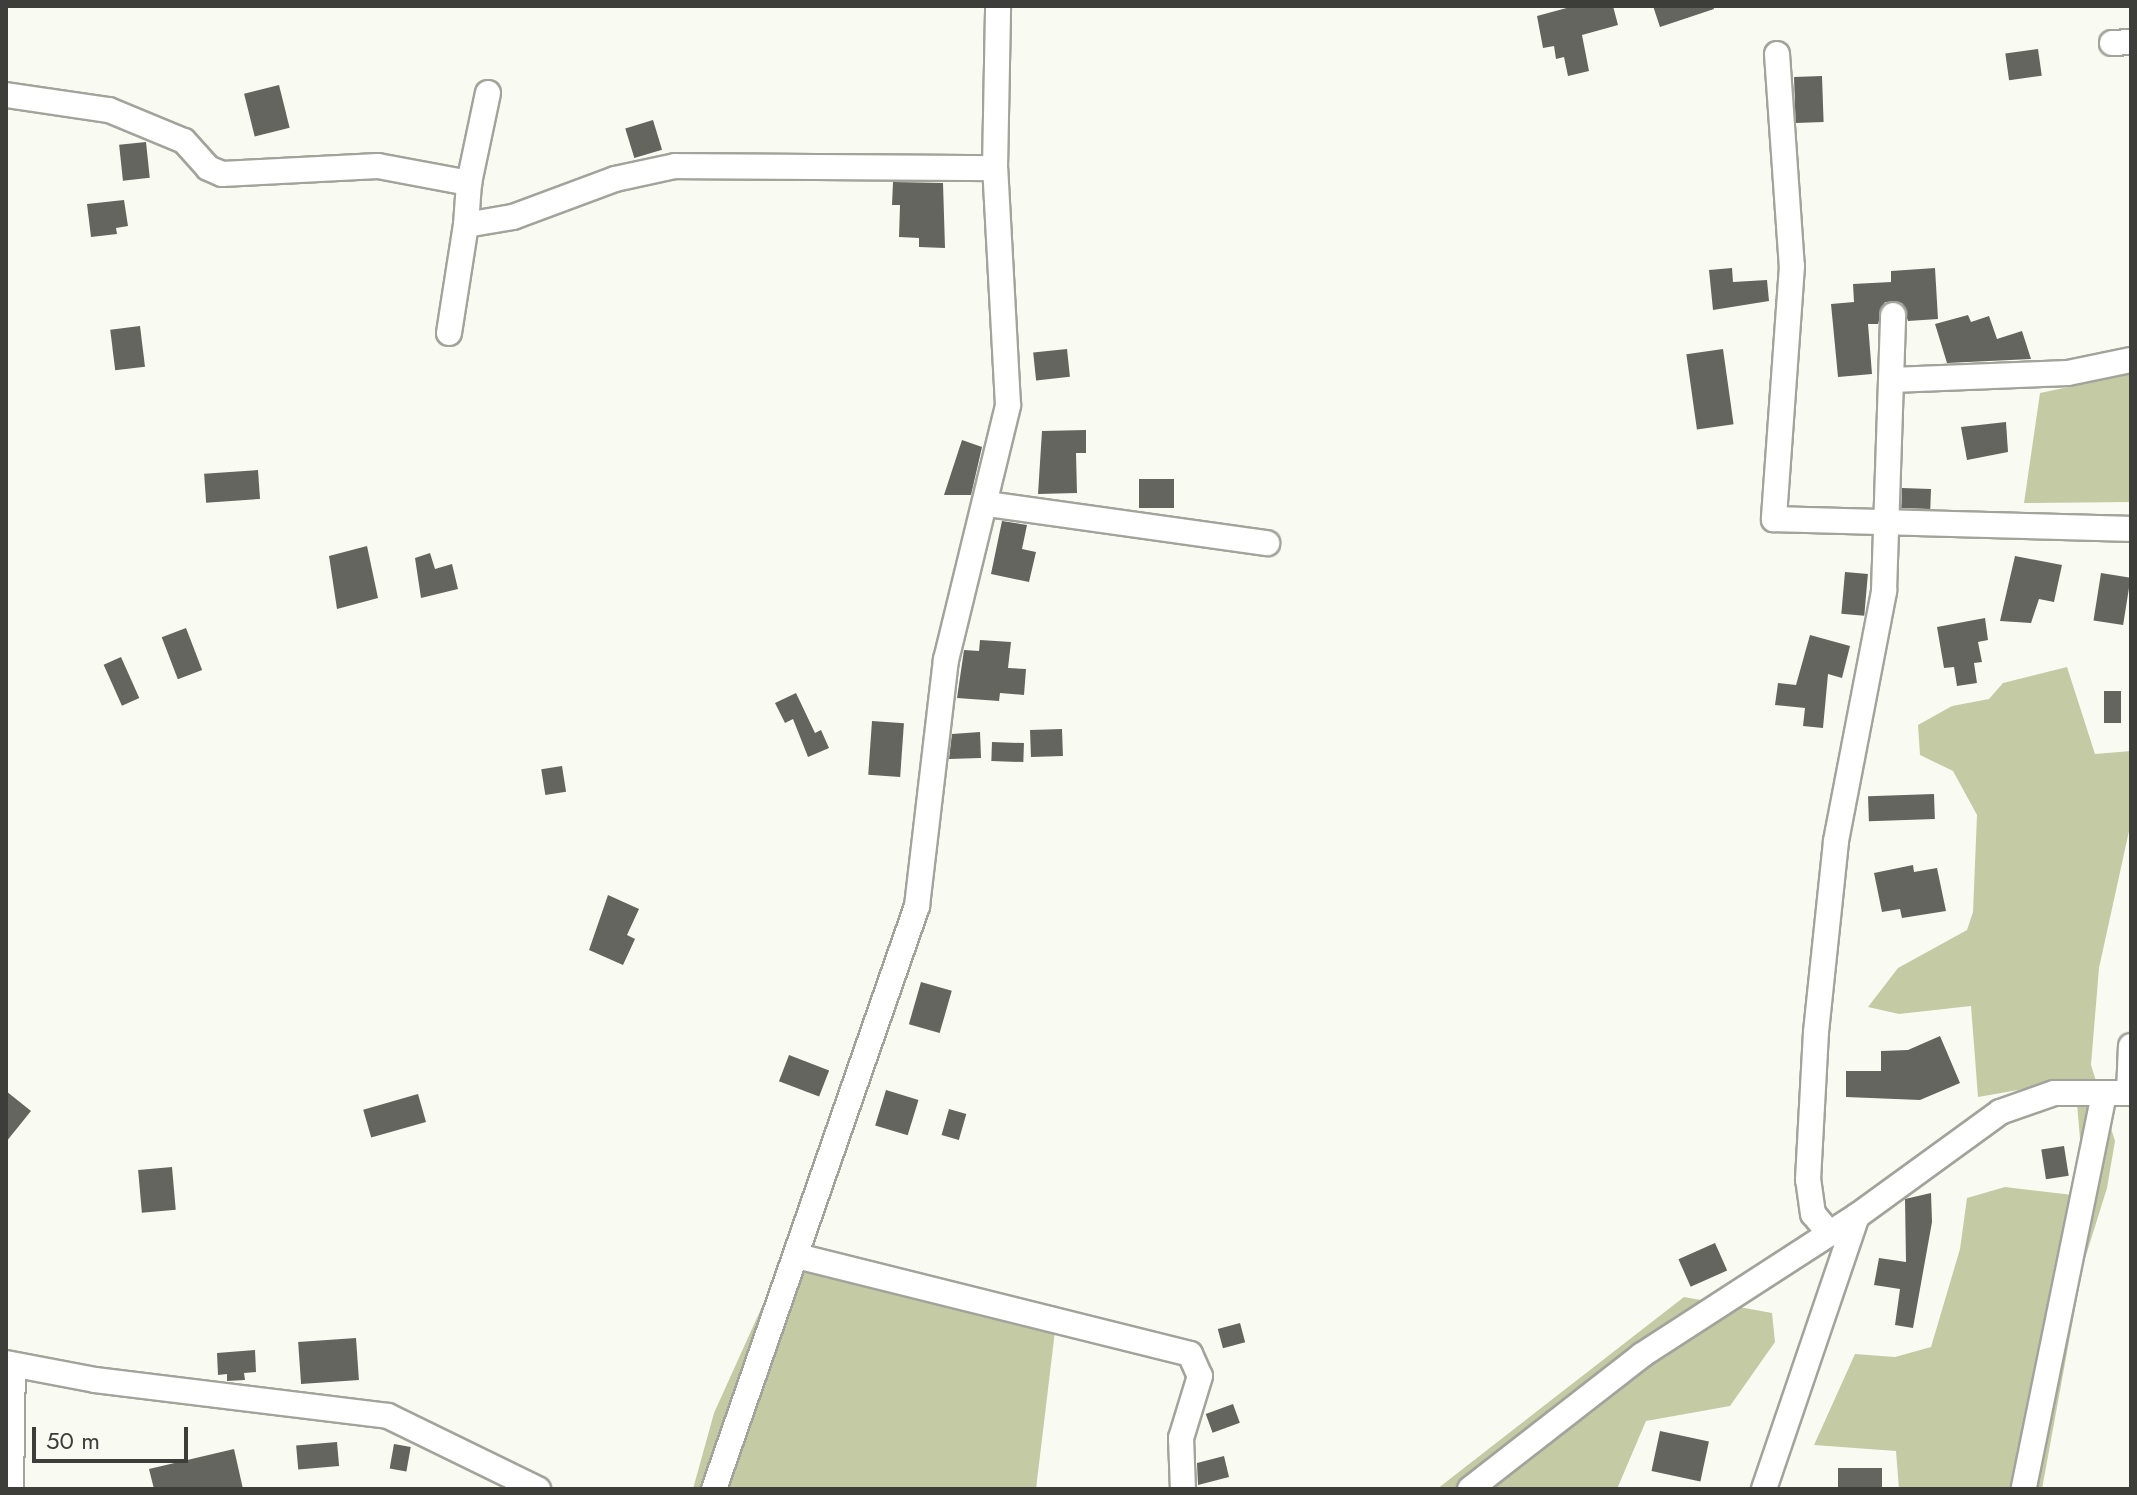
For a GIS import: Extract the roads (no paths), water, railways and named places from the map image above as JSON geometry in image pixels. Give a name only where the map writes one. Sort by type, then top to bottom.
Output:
[{"type":"street","points":[[714,1489],[910,932],[922,874],[946,660],[988,504],[1008,385],[995,168],[998,6]]},
{"type":"street","points":[[1777,54],[1792,266],[1774,519],[2131,529]]},
{"type":"street","points":[[449,333],[466,225],[469,183],[488,93]]},
{"type":"street","points":[[6,95],[109,110],[184,141],[208,168],[222,174],[378,166],[469,183]]},
{"type":"street","points":[[466,225],[513,217],[615,179],[675,166],[995,168]]},
{"type":"street","points":[[1830,1234],[1813,1214],[1808,1180],[1816,1032],[1836,841],[1884,591],[1889,524],[1893,315]]},
{"type":"street","points":[[1892,380],[2068,373],[2131,360]]},
{"type":"street","points":[[988,504],[1267,543]]},
{"type":"street","points":[[2024,1487],[2131,1046]]},
{"type":"street","points":[[1470,1489],[1642,1355],[1857,1216],[2023,1100],[2054,1093],[2121,1094]]},
{"type":"street","points":[[1764,1489],[1857,1216]]},
{"type":"street","points":[[797,1256],[1190,1354],[1200,1376],[1181,1438],[1183,1489]]},
{"type":"street","points":[[11,1489],[9,1365],[209,1395],[375,1412],[410,1423],[538,1489]]}]
